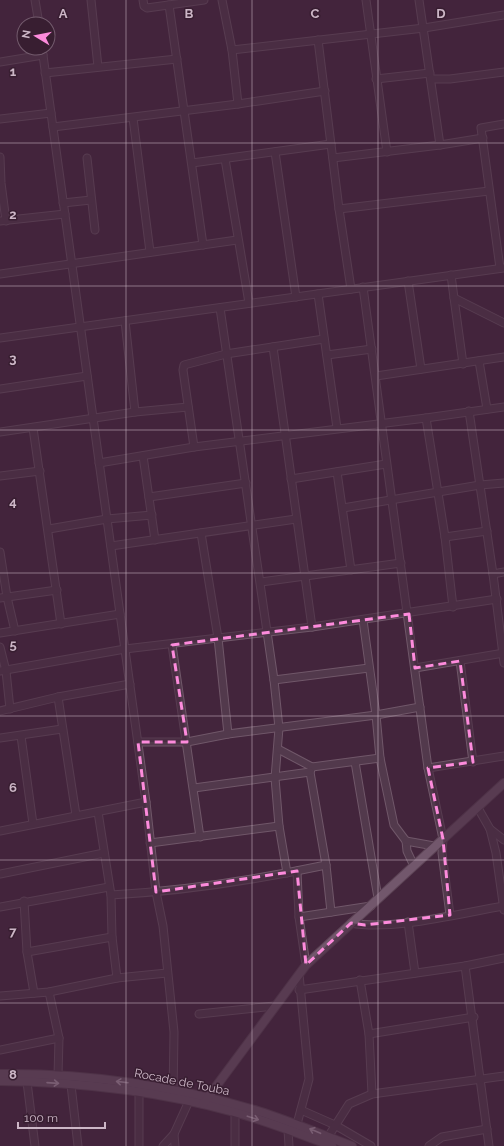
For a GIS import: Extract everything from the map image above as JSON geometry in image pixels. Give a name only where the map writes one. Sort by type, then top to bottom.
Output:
[{"type":"main road","points":[[206,1101],[274,1006],[306,965],[504,783]]},
{"type":"main road","name":"Rocade de Touba","points":[[0,1074],[58,1076],[139,1084],[173,1094],[297,1124],[352,1146]]},
{"type":"main road","name":"Rocade de Touba","points":[[0,1082],[71,1085],[173,1094],[189,1101],[206,1101],[332,1146]]},
{"type":"street","points":[[35,0],[37,16]]},
{"type":"street","points":[[91,0],[98,67]]},
{"type":"street","points":[[143,0],[144,6],[147,8],[204,0]]},
{"type":"street","points":[[222,0],[232,50],[238,104]]},
{"type":"street","points":[[366,0],[387,152]]},
{"type":"street","points":[[419,0],[440,145]]},
{"type":"street","points":[[169,5],[203,245]]},
{"type":"street","points":[[232,50],[424,28],[504,15]]},
{"type":"street","points":[[318,40],[339,209],[351,289]]},
{"type":"street","points":[[0,62],[23,56]]},
{"type":"street","points":[[43,56],[138,742],[156,892],[163,926],[175,1043],[173,1094]]},
{"type":"street","points":[[45,74],[177,59]]},
{"type":"street","points":[[376,79],[430,76],[450,79],[504,72]]},
{"type":"street","points":[[53,127],[133,118],[325,91]]},
{"type":"street","points":[[0,119],[51,113]]},
{"type":"street","points":[[133,118],[150,252]]},
{"type":"street","points":[[0,338],[502,268],[489,191],[482,127],[504,124]]},
{"type":"street","points":[[333,158],[440,145],[483,138]]},
{"type":"street","points":[[192,163],[332,144]]},
{"type":"street","points":[[275,152],[296,297]]},
{"type":"street","points":[[0,157],[0,183],[3,221],[65,214]]},
{"type":"street","points":[[87,158],[95,230]]},
{"type":"street","points":[[225,159],[237,240],[249,304]]},
{"type":"street","points":[[339,209],[489,191]]},
{"type":"street","points":[[63,203],[91,200]]},
{"type":"street","points":[[0,274],[72,265],[237,240]]},
{"type":"street","points":[[451,275],[463,364]]},
{"type":"street","points":[[408,281],[421,369]]},
{"type":"street","points":[[363,288],[376,376],[386,464],[409,614],[428,768],[443,839],[442,853],[450,915]]},
{"type":"street","points":[[318,294],[336,428]]},
{"type":"street","points":[[454,298],[504,323]]},
{"type":"street","points":[[220,308],[261,582],[274,680],[279,728],[275,778],[279,826],[287,873]]},
{"type":"street","points":[[124,321],[135,412]]},
{"type":"street","points":[[194,447],[183,370],[184,365],[226,354],[324,339]]},
{"type":"street","points":[[273,348],[312,627]]},
{"type":"street","points":[[327,355],[372,349]]},
{"type":"street","points":[[376,376],[504,357]]},
{"type":"street","points":[[479,361],[487,409]]},
{"type":"street","points":[[0,389],[87,376]]},
{"type":"street","points":[[0,432],[135,412],[188,407]]},
{"type":"street","points":[[99,463],[194,447],[504,407]]},
{"type":"street","points":[[469,411],[493,574],[497,599],[501,612],[504,663]]},
{"type":"street","points":[[426,418],[445,537],[453,606]]},
{"type":"street","points":[[33,428],[49,529],[61,624]]},
{"type":"street","points":[[143,456],[155,540]]},
{"type":"street","points":[[291,479],[386,464]]},
{"type":"street","points":[[0,476],[40,471]]},
{"type":"street","points":[[337,472],[352,570]]},
{"type":"street","points":[[149,497],[246,483]]},
{"type":"street","points":[[343,508],[480,485],[504,484]]},
{"type":"street","points":[[49,529],[107,519],[152,515]]},
{"type":"street","points":[[111,546],[252,524],[296,519]]},
{"type":"street","points":[[445,537],[487,531]]},
{"type":"street","points":[[201,533],[218,638],[228,734]]},
{"type":"street","points":[[0,552],[4,598],[16,631]]},
{"type":"street","points":[[261,582],[401,563]]},
{"type":"street","points":[[493,574],[504,572]]},
{"type":"street","points":[[4,598],[57,590]]},
{"type":"street","points":[[3,671],[125,649],[172,645],[409,614],[497,599]]},
{"type":"street","points":[[0,633],[120,614]]},
{"type":"street","points":[[363,620],[376,715],[380,758],[394,825],[406,841],[407,851],[414,866]]},
{"type":"street","points":[[172,645],[200,837]]},
{"type":"street","points":[[0,647],[10,709]]},
{"type":"street","points":[[415,668],[504,653]]},
{"type":"street","points":[[460,661],[473,762]]},
{"type":"street","points":[[274,680],[369,668]]},
{"type":"street","points":[[0,711],[130,684]]},
{"type":"street","points":[[58,698],[76,815]]},
{"type":"street","points":[[138,742],[187,742],[228,734],[376,715],[420,707]]},
{"type":"street","points":[[0,738],[62,729]]},
{"type":"street","points":[[21,736],[33,824]]},
{"type":"street","points":[[278,749],[311,769],[326,865],[331,912]]},
{"type":"street","points":[[428,768],[504,756]]},
{"type":"street","points":[[194,788],[275,778],[311,769],[380,758]]},
{"type":"street","points":[[355,762],[378,898]]},
{"type":"street","points":[[0,831],[146,802]]},
{"type":"street","points":[[351,923],[365,925],[408,922],[504,907],[496,853],[490,829],[478,808]]},
{"type":"street","points":[[98,812],[110,891],[112,937],[117,978]]},
{"type":"street","points":[[150,843],[279,826]]},
{"type":"street","points":[[490,829],[504,840]]},
{"type":"street","points":[[406,841],[434,846]]},
{"type":"street","points":[[0,874],[104,853]]},
{"type":"street","points":[[0,907],[24,901],[110,891],[156,892],[287,873],[326,865]]},
{"type":"street","points":[[297,871],[299,916],[306,965]]},
{"type":"street","points":[[24,901],[27,952],[34,993]]},
{"type":"street","points":[[299,916],[371,906]]},
{"type":"street","points":[[408,922],[415,973]]},
{"type":"street","points":[[27,952],[112,937]]},
{"type":"street","points":[[299,990],[465,966],[504,958]]},
{"type":"street","points":[[465,966],[474,1018],[489,1146]]},
{"type":"street","points":[[0,996],[48,992],[117,978],[167,973]]},
{"type":"street","points":[[297,1124],[309,1079],[299,990],[299,974]]},
{"type":"street","points":[[360,980],[369,1034],[372,1094]]},
{"type":"street","points":[[48,992],[59,1038],[58,1076]]},
{"type":"street","points":[[200,1014],[274,1006]]},
{"type":"street","points":[[369,1034],[474,1018]]},
{"type":"street","points":[[0,1050],[59,1038]]},
{"type":"street","points":[[328,1137],[350,1104],[372,1094],[504,1076]]},
{"type":"street","points":[[27,1082],[35,1146]]},
{"type":"street","points":[[71,1085],[78,1146]]},
{"type":"street","points":[[139,1092],[139,1146]]},
{"type":"street","points":[[163,1146],[174,1134],[189,1101]]},
{"type":"street","points":[[301,1110],[335,1126],[371,1146]]},
{"type":"street","points":[[235,1146],[236,1112]]},
{"type":"street","points":[[429,1146],[442,1137],[487,1129]]},
{"type":"street","points":[[288,1130],[289,1146]]},
{"type":"street","points":[[174,1134],[175,1146]]},
{"type":"highlighted area","points":[[409,614],[415,668],[460,661],[473,762],[428,768],[443,839],[450,915],[365,925],[351,923],[306,965],[297,871],[156,892],[138,742],[187,742],[172,645]]}]
